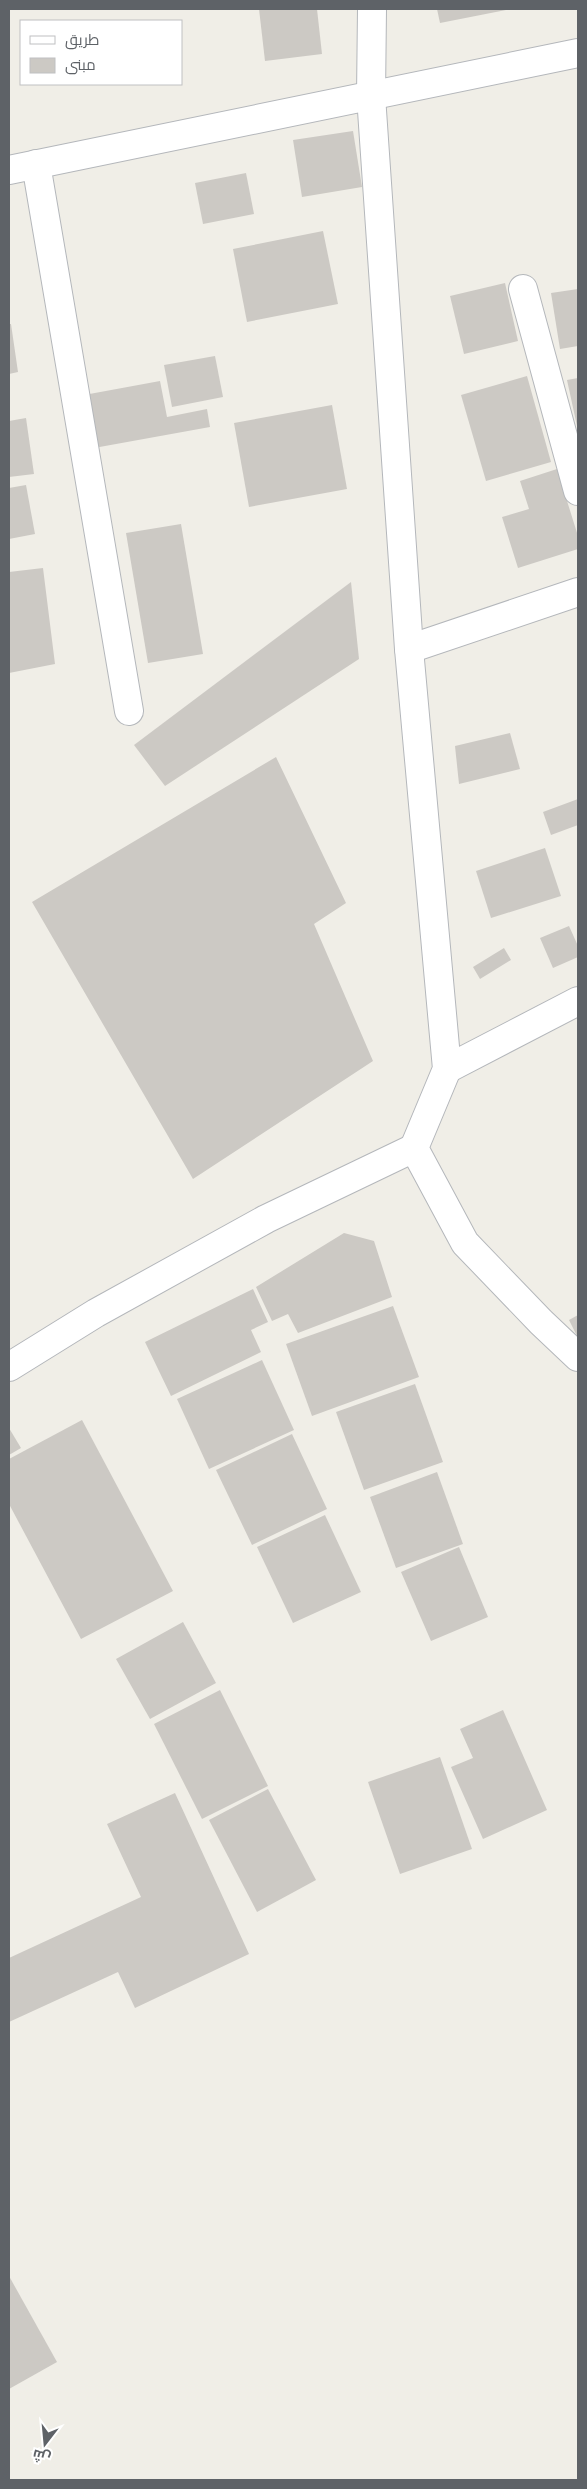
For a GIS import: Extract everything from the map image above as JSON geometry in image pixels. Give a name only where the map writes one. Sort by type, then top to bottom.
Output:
[{"type":"street","points":[[9,1367],[96,1313],[266,1219],[414,1148],[447,1069],[409,649],[370,96],[372,9]]},
{"type":"street","points":[[9,170],[578,53]]},
{"type":"street","points":[[36,164],[128,711]]},
{"type":"street","points":[[523,289],[578,491]]},
{"type":"street","points":[[409,649],[578,592]]},
{"type":"street","points":[[447,1069],[578,1001]]},
{"type":"street","points":[[414,1148],[465,1243],[541,1322],[578,1357]]},
{"type":"building","points":[[259,9],[317,9],[322,54],[265,61]]},
{"type":"building","points":[[437,9],[506,9],[506,10],[440,23]]},
{"type":"building","points":[[353,131],[362,187],[302,197],[293,140]]},
{"type":"building","points":[[246,173],[254,214],[203,224],[195,183]]},
{"type":"building","points":[[323,231],[338,304],[247,322],[233,249]]},
{"type":"building","points":[[505,283],[518,341],[464,354],[450,296]]},
{"type":"building","points":[[578,289],[578,346],[560,349],[551,293]]},
{"type":"building","points":[[9,324],[11,324],[18,372],[9,374]]},
{"type":"building","points":[[215,356],[223,397],[172,407],[164,365]]},
{"type":"building","points":[[527,376],[551,462],[486,481],[461,395]]},
{"type":"building","points":[[578,378],[578,426],[577,426],[567,380]]},
{"type":"building","points":[[160,381],[167,417],[207,409],[210,427],[94,448],[84,395]]},
{"type":"building","points":[[332,405],[347,489],[249,507],[234,423]]},
{"type":"building","points":[[26,418],[34,474],[9,477],[9,421]]},
{"type":"building","points":[[557,469],[578,536],[578,549],[518,568],[502,517],[529,509],[520,481]]},
{"type":"building","points":[[26,485],[35,534],[9,539],[9,488]]},
{"type":"building","points":[[181,524],[203,654],[148,663],[126,533]]},
{"type":"building","points":[[43,568],[55,664],[9,673],[9,572]]},
{"type":"building","points":[[351,582],[359,659],[165,786],[134,745]]},
{"type":"building","points":[[510,733],[520,769],[459,784],[455,746]]},
{"type":"building","points":[[276,757],[346,903],[314,924],[373,1061],[193,1179],[32,902]]},
{"type":"building","points":[[578,799],[578,825],[551,835],[543,812]]},
{"type":"building","points":[[545,848],[561,896],[491,918],[476,871]]},
{"type":"building","points":[[569,926],[578,946],[578,957],[553,968],[540,938]]},
{"type":"building","points":[[504,948],[511,960],[480,979],[473,967]]},
{"type":"building","points":[[344,1233],[374,1241],[392,1297],[298,1333],[288,1314],[272,1321],[256,1287]]},
{"type":"building","points":[[253,1289],[268,1322],[251,1330],[261,1352],[171,1396],[145,1342]]},
{"type":"building","points":[[393,1306],[419,1377],[312,1416],[286,1344]]},
{"type":"building","points":[[578,1315],[578,1338],[569,1320]]},
{"type":"building","points":[[262,1360],[294,1430],[209,1469],[177,1399]]},
{"type":"building","points":[[415,1384],[443,1462],[364,1490],[336,1412]]},
{"type":"building","points":[[82,1420],[173,1591],[81,1639],[9,1504],[9,1459]]},
{"type":"building","points":[[9,1428],[21,1448],[9,1455]]},
{"type":"building","points":[[292,1434],[327,1509],[252,1545],[216,1470]]},
{"type":"building","points":[[437,1472],[463,1544],[396,1568],[370,1497]]},
{"type":"building","points":[[325,1515],[361,1592],[293,1623],[257,1547]]},
{"type":"building","points":[[459,1547],[488,1617],[431,1641],[401,1572]]},
{"type":"building","points":[[183,1622],[216,1683],[150,1719],[116,1659]]},
{"type":"building","points":[[220,1690],[268,1786],[202,1819],[154,1724]]},
{"type":"building","points":[[503,1710],[547,1810],[483,1839],[451,1767],[473,1758],[460,1729]]},
{"type":"building","points":[[440,1757],[472,1849],[400,1874],[368,1782]]},
{"type":"building","points":[[268,1789],[316,1880],[257,1912],[209,1820]]},
{"type":"building","points":[[175,1793],[249,1954],[135,2008],[118,1972],[9,2022],[9,1958],[141,1897],[107,1824]]},
{"type":"building","points":[[9,2276],[57,2362],[9,2389]]}]
